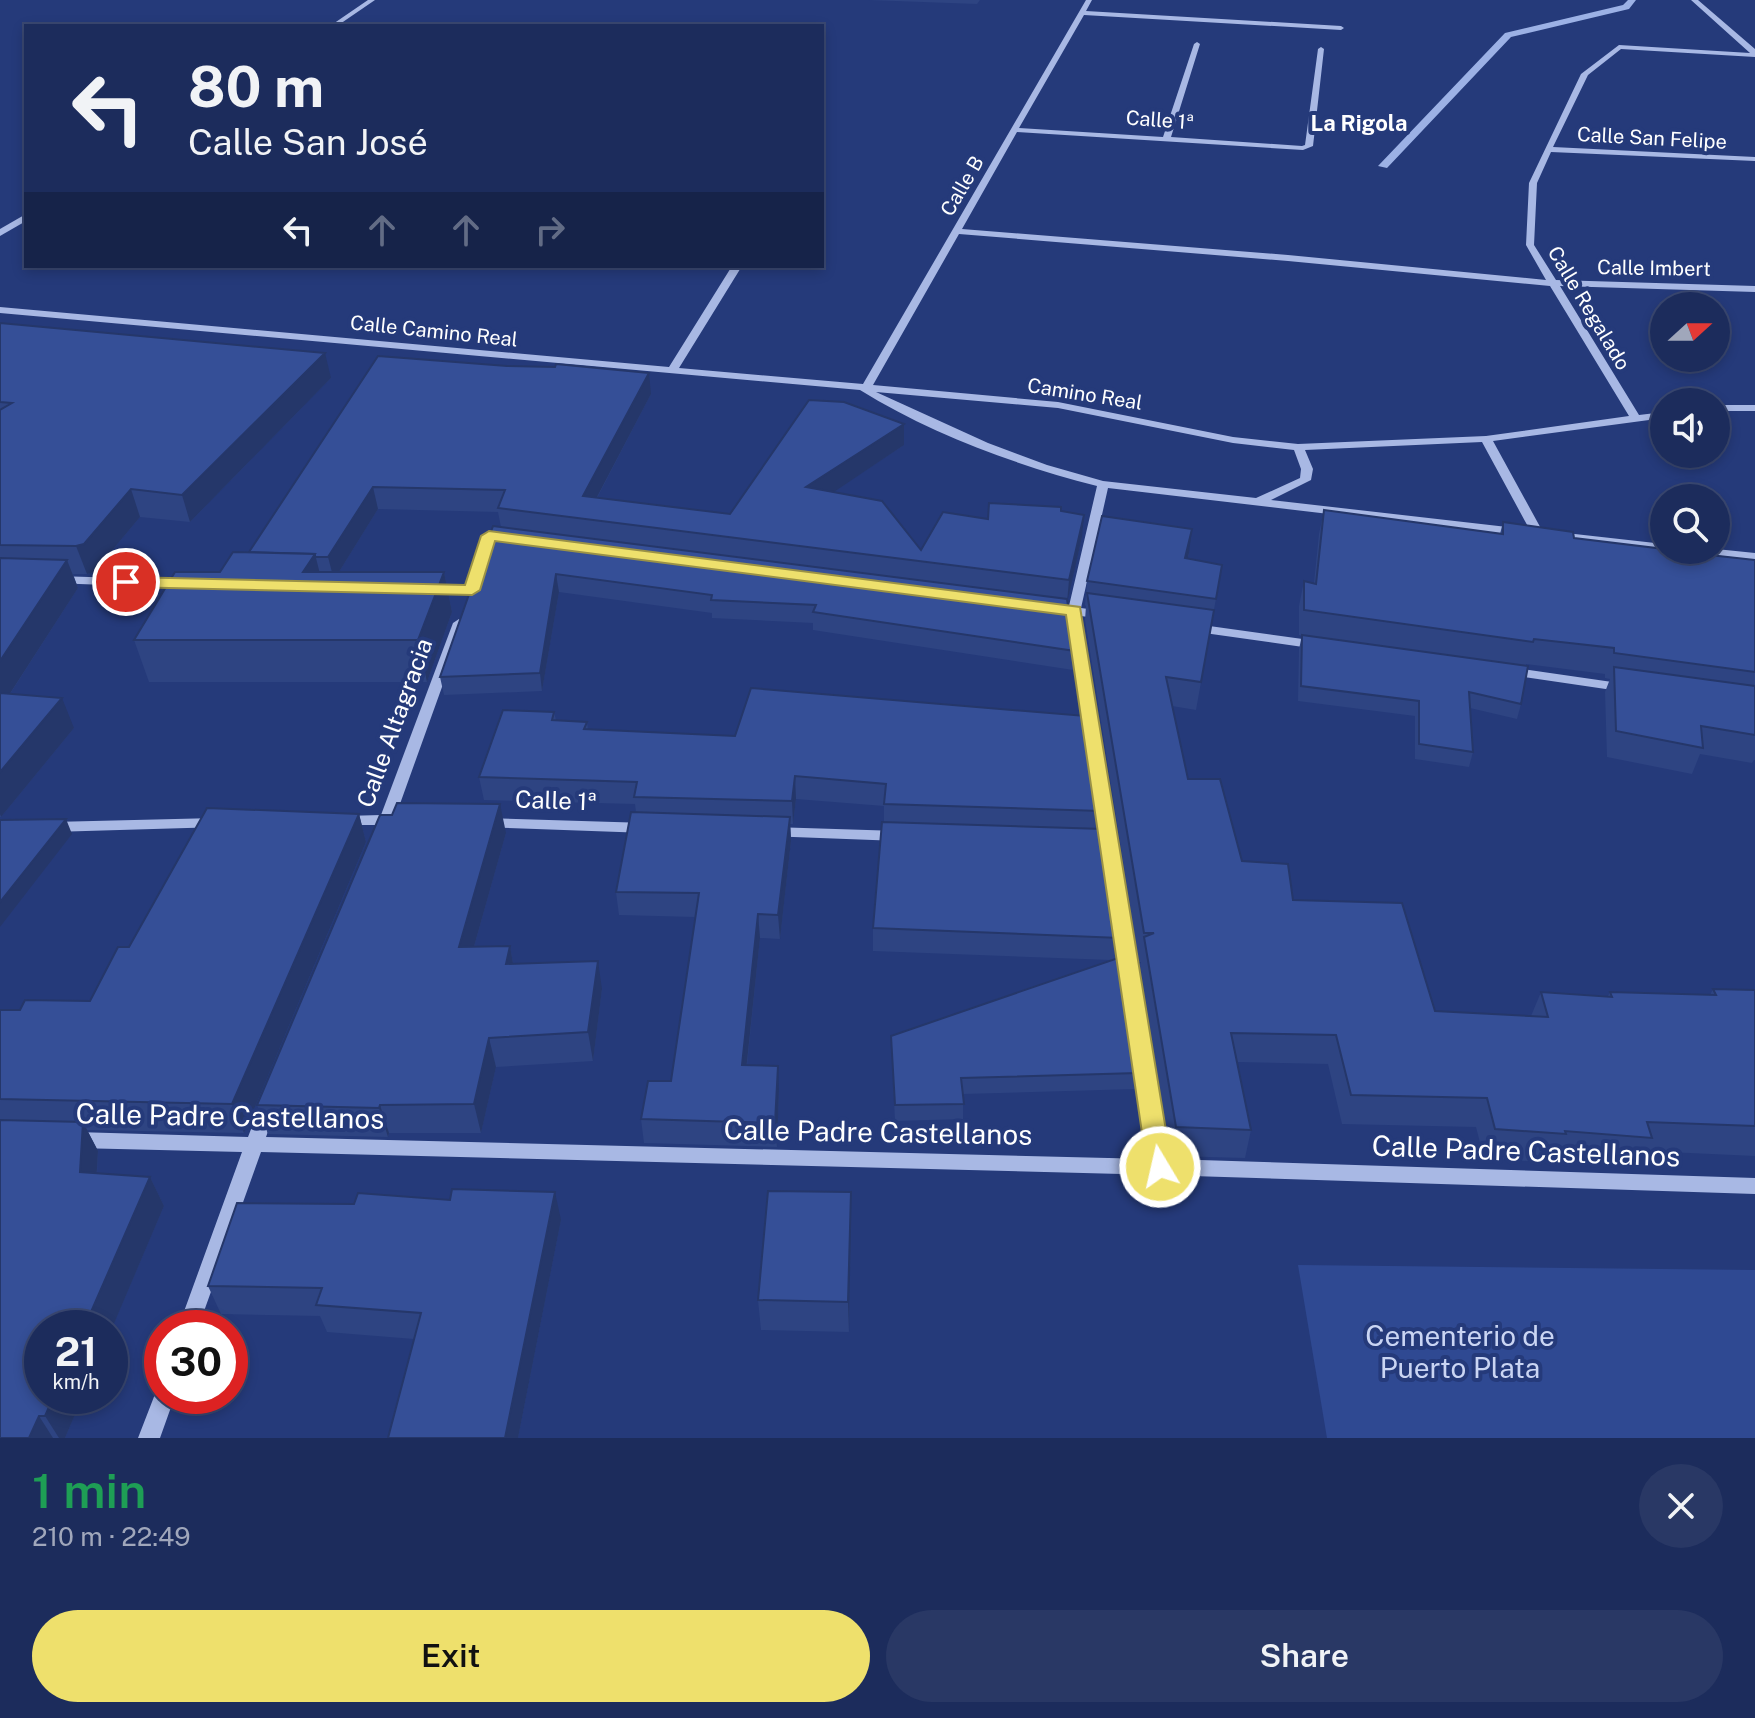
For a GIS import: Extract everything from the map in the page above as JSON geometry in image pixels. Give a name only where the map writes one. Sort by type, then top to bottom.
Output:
[{"type":"street","points":[[336,24],[372,0]]},
{"type":"street","name":"Calle B","points":[[865,390],[1089,0]]},
{"type":"street","points":[[1694,0],[1755,54]]},
{"type":"street","points":[[1082,13],[1341,28]]},
{"type":"street","points":[[1166,141],[1197,44]]},
{"type":"street","name":"Calle Regalado","points":[[1636,419],[1530,245],[1533,183],[1585,74],[1619,47],[1755,54]]},
{"type":"street","name":"Calle 1ª","points":[[1015,130],[1303,148],[1309,146],[1321,49]]},
{"type":"street","name":"Calle San Felipe","points":[[1548,149],[1755,159]]},
{"type":"street","points":[[0,233],[24,218]]},
{"type":"street","name":"Calle Imbert","points":[[957,231],[1552,283],[1755,289]]},
{"type":"street","points":[[671,372],[736,268]]},
{"type":"street","name":"Calle Camino Real","points":[[0,310],[865,390]]},
{"type":"street","points":[[865,390],[922,419],[1045,469],[1103,484],[1650,546]]},
{"type":"street","name":"Camino Real","points":[[865,390],[1058,405],[1233,440],[1298,447],[1486,439],[1650,417]]},
{"type":"street","points":[[1730,408],[1755,408]]},
{"type":"street","points":[[1486,439],[1538,534]]},
{"type":"street","points":[[1255,502],[1305,480],[1307,469],[1298,447]]},
{"type":"street","points":[[1103,484],[1074,611],[1102,843],[1160,1167]]},
{"type":"street","name":"Calle Altagracia","points":[[375,849],[472,590],[489,536],[520,540]]},
{"type":"street","points":[[1730,554],[1755,557]]},
{"type":"street","points":[[47,580],[204,584]]},
{"type":"street","points":[[409,589],[472,590]]},
{"type":"street","points":[[1042,607],[1121,617]]},
{"type":"street","points":[[1185,626],[1327,646]]},
{"type":"street","points":[[1486,668],[1644,690]]},
{"type":"street","points":[[325,821],[418,821]]},
{"type":"street","name":"Calle 1ª","points":[[465,822],[670,829]]},
{"type":"street","points":[[31,827],[232,823]]},
{"type":"street","points":[[748,831],[921,837]]},
{"type":"street","points":[[194,1310],[252,1144],[276,1085]]},
{"type":"street","name":"Calle Padre Castellanos","points":[[63,1139],[1160,1167],[1755,1186]]},
{"type":"street","points":[[149,1438],[158,1414]]},
{"type":"green space","name":"Cementerio de Puerto Plata","points":[[1298,1265],[1755,1270],[1755,1438],[1327,1438]]},
{"type":"building","points":[[0,323],[325,353],[182,495],[131,489],[84,544],[0,545],[0,410],[12,403],[0,402]]},
{"type":"building","points":[[378,356],[507,366],[555,367],[556,364],[649,373],[583,496],[730,514],[809,400],[844,402],[904,424],[806,487],[882,501],[921,550],[943,512],[988,519],[989,503],[1061,507],[1061,511],[1084,515],[1069,580],[498,508],[505,490],[373,487],[328,557],[249,552]]},
{"type":"building","points":[[1324,510],[1503,534],[1503,522],[1573,532],[1574,538],[1650,547],[1650,564],[1730,564],[1730,557],[1755,560],[1755,672],[1614,653],[1614,648],[1534,639],[1533,642],[1304,610],[1304,581],[1316,584]]},
{"type":"building","points":[[1102,516],[1192,529],[1185,558],[1222,565],[1216,599],[1087,581]]},
{"type":"building","points":[[493,526],[1067,599],[1075,651],[813,612],[816,605],[711,600],[712,595],[556,574],[540,673],[440,677]]},
{"type":"building","points":[[233,552],[315,554],[303,572],[444,572],[418,640],[134,640],[175,572],[220,572]]},
{"type":"building","points":[[0,558],[67,560],[0,661]]},
{"type":"building","points":[[1087,593],[1214,610],[1201,682],[1166,677],[1188,779],[1220,779],[1242,861],[1288,864],[1293,900],[1402,903],[1435,1011],[1548,1017],[1541,992],[1612,997],[1610,992],[1716,995],[1713,989],[1755,990],[1755,1126],[1647,1122],[1652,1138],[1495,1129],[1487,1098],[1351,1095],[1336,1035],[1231,1033],[1251,1130],[1176,1127],[1144,937],[1154,933],[1144,933]]},
{"type":"building","points":[[1302,635],[1528,666],[1521,704],[1469,692],[1473,752],[1419,744],[1419,701],[1301,686]]},
{"type":"building","points":[[1614,667],[1755,686],[1755,735],[1701,726],[1703,748],[1616,731]]},
{"type":"building","points":[[751,688],[1085,716],[1085,712],[1100,811],[884,804],[886,784],[795,776],[792,801],[634,797],[637,782],[479,777],[503,710],[554,712],[552,720],[587,722],[584,729],[735,736]]},
{"type":"building","points":[[0,693],[62,698],[0,772]]},
{"type":"building","points":[[397,803],[500,804],[459,947],[510,946],[506,964],[598,961],[588,1032],[489,1038],[474,1104],[380,1105],[379,1108],[257,1105],[380,815],[392,815]]},
{"type":"building","points":[[207,808],[359,814],[232,1104],[0,1099],[0,1010],[20,1010],[25,1000],[90,1001],[118,947],[129,947]]},
{"type":"building","points":[[631,812],[790,817],[778,915],[758,914],[742,1065],[778,1066],[775,1123],[641,1119],[648,1081],[671,1081],[699,893],[616,892]]},
{"type":"building","points":[[66,819],[0,902],[0,820]]},
{"type":"building","points":[[882,822],[1103,829],[1120,938],[873,928]]},
{"type":"building","points":[[1121,957],[1138,1073],[961,1078],[964,1104],[895,1105],[891,1036]]},
{"type":"building","points":[[0,1120],[83,1122],[80,1172],[150,1177],[92,1310],[24,1310],[24,1414],[46,1414],[39,1416],[29,1438],[0,1438]]},
{"type":"building","points":[[452,1189],[555,1192],[505,1438],[388,1438],[421,1313],[316,1305],[322,1288],[208,1286],[237,1203],[354,1204],[358,1193],[450,1200]]},
{"type":"building","points":[[768,1191],[851,1192],[848,1302],[758,1300]]},
{"type":"waterway","points":[[1383,166],[1508,35],[1626,7],[1632,0]]},
{"type":"district","name":"La Rigola","points":[[1359,123]]},
{"type":"route","points":[[126,582],[472,590],[489,536],[1074,611],[1160,1167]]}]
